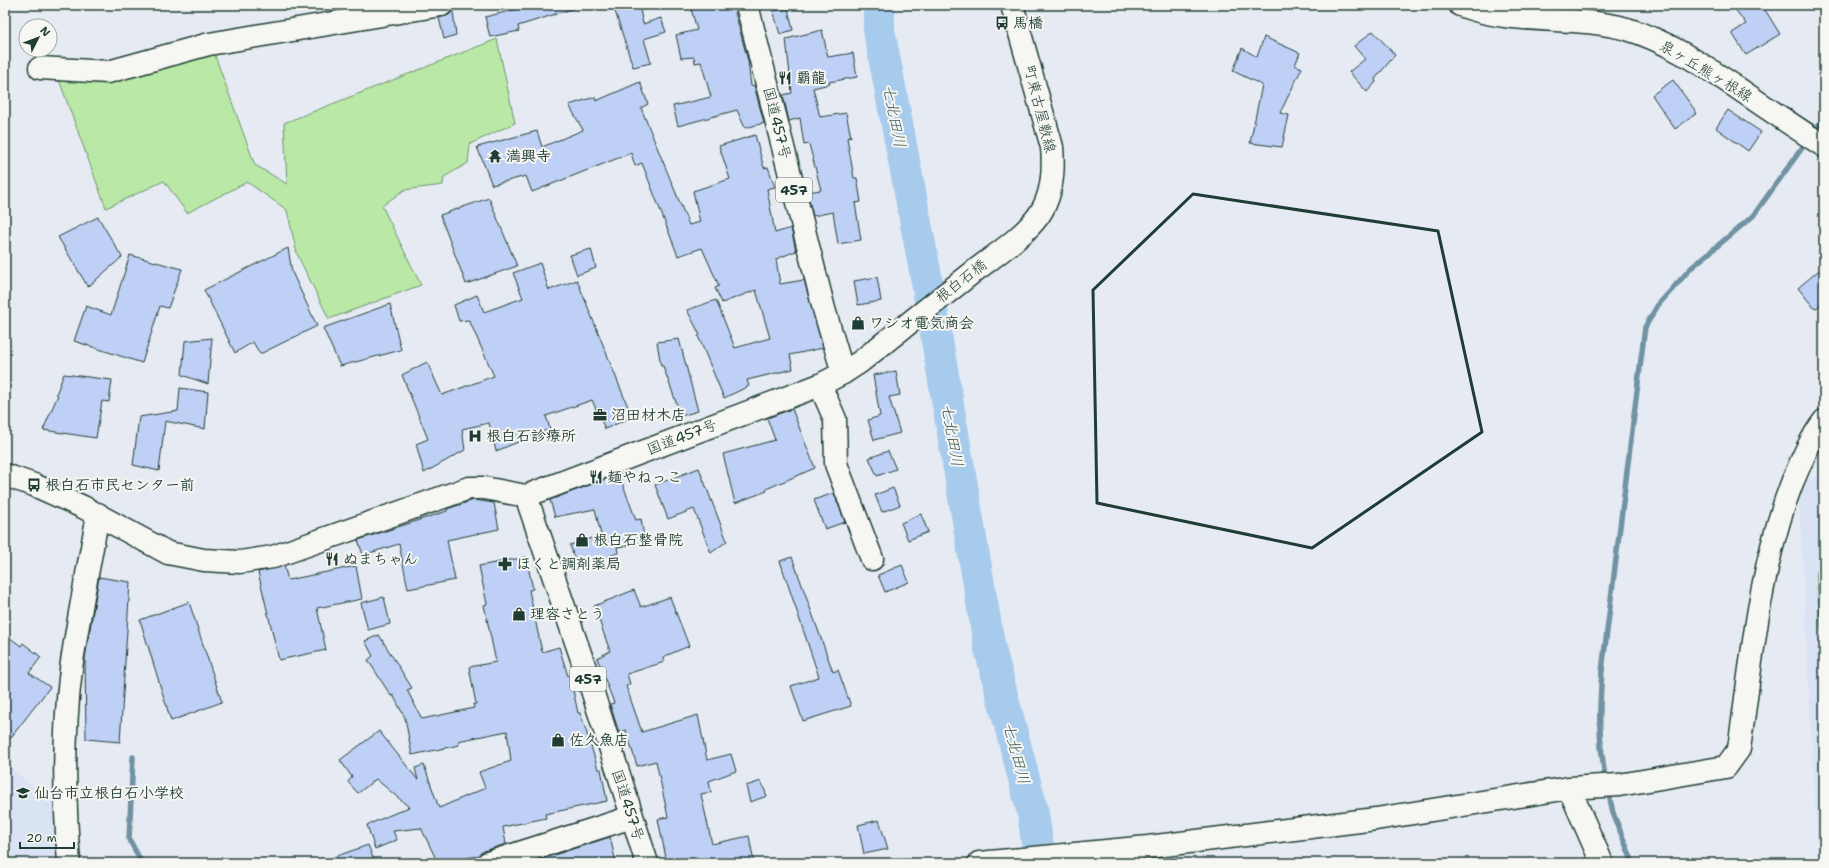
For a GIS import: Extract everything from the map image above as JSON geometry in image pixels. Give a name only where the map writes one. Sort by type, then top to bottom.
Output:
[{"type":"main road","points":[[40,68],[108,72],[210,44],[441,5]]},
{"type":"main road","name":"国道457号","points":[[647,863],[584,665],[526,496],[820,385],[843,373],[824,309],[747,5]]},
{"type":"main road","name":"町東古屋敷線","points":[[1006,246],[1039,215],[1046,203],[1052,182],[1054,164],[1052,147],[1012,5]]},
{"type":"main road","name":"泉ヶ丘熊ヶ根線","points":[[1460,5],[1495,15],[1596,23],[1626,29],[1654,39],[1694,60],[1824,146]]},
{"type":"main road","name":"根白石橋","points":[[843,373],[860,362],[1006,246]]},
{"type":"main road","points":[[820,385],[835,419],[836,464],[872,559]]},
{"type":"main road","points":[[987,862],[1148,847],[1376,819],[1575,788],[1615,785],[1726,767],[1739,749],[1765,574],[1779,516],[1803,456],[1824,421]]},
{"type":"main road","points":[[5,475],[34,485],[98,514],[168,553],[204,560],[240,562],[273,557],[469,488],[484,488],[526,496]]},
{"type":"main road","points":[[69,863],[65,809],[66,730],[72,670],[98,514]]},
{"type":"main road","points":[[1575,788],[1602,863]]},
{"type":"main road","points":[[488,863],[632,817]]},
{"type":"highlighted area","points":[[1193,194],[1438,231],[1482,432],[1312,548],[1097,503],[1093,290]]},
{"type":"shaded area","points":[[1824,476],[1824,863],[1818,863],[1798,480]]},
{"type":"shaded area","name":"仙台市立根白石小学校","points":[[5,764],[78,822],[80,863],[5,863]]},
{"type":"green space","points":[[497,39],[515,123],[470,144],[468,163],[444,177],[443,185],[404,190],[382,206],[421,285],[329,319],[297,254],[287,210],[247,182],[187,213],[164,181],[106,208],[59,80],[118,79],[214,53],[255,165],[287,184],[284,123]]},
{"type":"green space","points":[[1824,570],[1824,663],[1816,571]]},
{"type":"building","points":[[534,5],[575,5],[575,8],[518,26],[519,31],[490,37],[485,17]]},
{"type":"building","points":[[613,5],[639,5],[643,24],[661,18],[666,32],[644,39],[651,63],[633,67]]},
{"type":"building","points":[[690,5],[733,5],[748,61],[751,86],[754,85],[764,123],[745,128],[737,110],[678,126],[673,106],[711,97],[701,62],[695,63],[694,57],[681,58],[676,35],[697,30]]},
{"type":"building","points":[[1732,5],[1762,5],[1780,34],[1746,55],[1732,33],[1746,24]]},
{"type":"building","points":[[788,9],[793,30],[780,34],[773,11]]},
{"type":"building","points":[[453,11],[456,35],[444,39],[439,18],[449,15]]},
{"type":"building","points":[[822,30],[828,57],[853,53],[857,77],[829,82],[830,84],[813,88],[820,117],[846,113],[851,137],[847,138],[854,178],[857,178],[861,202],[855,203],[861,240],[838,244],[833,212],[813,216],[807,192],[821,190],[809,144],[804,145],[800,118],[789,121],[783,95],[792,93],[786,39]]},
{"type":"building","points":[[1373,31],[1395,55],[1375,79],[1376,82],[1367,92],[1349,72],[1365,59],[1354,46]]},
{"type":"building","points":[[1264,37],[1300,53],[1295,65],[1302,68],[1280,113],[1289,115],[1282,147],[1250,143],[1262,85],[1233,71],[1242,48],[1257,57]]},
{"type":"building","points":[[1673,80],[1697,113],[1675,129],[1652,95]]},
{"type":"building","points":[[640,82],[648,104],[641,108],[689,225],[700,222],[693,191],[730,179],[719,146],[755,135],[764,168],[768,167],[775,187],[767,189],[775,233],[791,228],[796,251],[776,259],[780,284],[804,280],[823,348],[790,355],[793,369],[747,380],[749,386],[724,398],[698,336],[700,335],[687,310],[716,300],[735,348],[770,338],[756,290],[722,303],[715,288],[719,286],[702,248],[678,256],[642,163],[635,166],[631,153],[532,192],[526,176],[492,185],[477,147],[537,131],[542,147],[583,130],[569,105],[595,97],[596,101]]},
{"type":"building","points":[[1728,110],[1761,132],[1748,151],[1716,128]]},
{"type":"building","points":[[489,198],[517,266],[466,284],[440,215]]},
{"type":"building","points":[[98,217],[122,257],[88,287],[58,237]]},
{"type":"building","points":[[288,248],[292,272],[317,326],[260,354],[253,342],[235,353],[204,290]]},
{"type":"building","points":[[591,249],[596,268],[577,275],[570,255]]},
{"type":"building","points":[[130,255],[182,269],[168,308],[160,306],[142,363],[74,341],[86,306],[111,315]]},
{"type":"building","points":[[540,263],[549,290],[577,280],[632,417],[605,429],[592,400],[546,416],[550,429],[496,451],[489,423],[462,429],[465,450],[424,473],[416,444],[428,439],[402,375],[427,362],[442,395],[494,376],[469,320],[459,321],[454,305],[477,295],[484,312],[523,298],[513,273]]},
{"type":"building","points":[[1824,266],[1824,302],[1815,309],[1798,288]]},
{"type":"building","points":[[877,277],[881,301],[858,305],[854,281]]},
{"type":"building","points":[[390,304],[401,350],[340,366],[323,328]]},
{"type":"building","points":[[212,338],[208,384],[182,375],[185,341]]},
{"type":"building","points":[[679,339],[698,411],[681,416],[663,366],[661,366],[657,342]]},
{"type":"building","points":[[896,371],[900,395],[889,397],[900,433],[874,440],[868,420],[880,416],[873,375]]},
{"type":"building","points":[[64,374],[112,380],[109,402],[102,401],[96,438],[43,430],[58,395],[56,394]]},
{"type":"building","points":[[180,388],[208,392],[205,429],[165,421],[159,471],[133,465],[139,417],[178,411]]},
{"type":"building","points":[[792,409],[815,468],[766,489],[767,491],[735,503],[723,454],[775,440],[767,418]]},
{"type":"building","points":[[888,451],[896,469],[877,476],[869,458]]},
{"type":"building","points":[[699,468],[727,541],[711,553],[694,509],[668,519],[655,485]]},
{"type":"building","points":[[619,474],[636,520],[641,519],[645,543],[617,547],[618,553],[577,567],[570,545],[601,535],[595,509],[555,517],[550,500]]},
{"type":"building","points":[[893,488],[900,505],[882,512],[875,495]]},
{"type":"building","points":[[834,493],[845,522],[825,529],[814,500]]},
{"type":"building","points":[[474,500],[494,503],[499,529],[447,540],[455,580],[408,589],[399,544],[363,555],[358,540],[447,511],[447,509]]},
{"type":"building","points":[[921,514],[928,532],[908,540],[901,523]]},
{"type":"building","points":[[526,557],[533,589],[529,590],[542,652],[559,647],[568,676],[570,676],[578,713],[580,713],[585,727],[598,769],[601,769],[607,801],[545,814],[546,818],[503,827],[506,844],[484,851],[478,856],[438,863],[421,828],[393,831],[397,840],[375,849],[367,825],[409,807],[376,779],[358,793],[348,782],[352,777],[340,760],[379,731],[418,780],[415,768],[424,765],[439,808],[485,788],[479,772],[511,761],[507,731],[458,741],[459,745],[412,755],[405,718],[393,695],[391,696],[368,660],[373,656],[365,641],[379,635],[412,688],[407,690],[422,719],[474,708],[473,704],[476,704],[469,667],[496,662],[484,605],[487,604],[479,566]]},
{"type":"building","points":[[792,557],[833,672],[838,670],[851,706],[803,721],[791,686],[819,677],[780,561]]},
{"type":"building","points":[[902,565],[909,582],[885,592],[878,575]]},
{"type":"building","points":[[284,566],[288,580],[356,566],[362,599],[317,608],[326,650],[279,660],[258,572]]},
{"type":"building","points":[[99,577],[130,582],[120,742],[86,739],[85,658]]},
{"type":"building","points":[[634,590],[641,607],[670,597],[689,646],[663,657],[664,662],[627,674],[630,684],[626,686],[642,732],[698,715],[707,760],[731,754],[736,771],[709,781],[711,792],[701,794],[712,844],[749,836],[754,863],[667,863],[658,819],[668,817],[656,761],[637,766],[626,730],[619,733],[610,704],[614,703],[597,658],[610,651],[594,606]]},
{"type":"building","points":[[384,597],[390,624],[368,630],[361,603]]},
{"type":"building","points":[[189,602],[222,702],[171,721],[140,620]]},
{"type":"building","points":[[5,634],[21,646],[23,643],[41,657],[29,673],[50,687],[5,745]]},
{"type":"building","points":[[761,781],[767,796],[750,802],[746,786]]},
{"type":"building","points":[[879,820],[888,849],[864,854],[858,825]]},
{"type":"building","points":[[610,837],[616,863],[529,863]]},
{"type":"building","points":[[368,845],[375,863],[323,863],[323,861]]},
{"type":"waterway","name":"七北田川","points":[[879,5],[879,30],[926,276],[990,649],[1033,813],[1040,863]]},
{"type":"waterway","points":[[1812,134],[1824,118]]},
{"type":"waterway","points":[[1606,781],[1603,766],[1600,726],[1602,671],[1645,327],[1658,305],[1691,268],[1753,216],[1807,141]]},
{"type":"waterway","points":[[133,757],[129,839],[142,863]]},
{"type":"waterway","points":[[1608,789],[1613,813],[1633,863]]},
{"type":"place","name":"馬橋","points":[[1002,23]]},
{"type":"place","name":"覇龍","points":[[785,78]]},
{"type":"place","name":"満興寺","points":[[495,156]]},
{"type":"place","name":"ワシオ電気商会","points":[[858,323]]},
{"type":"place","name":"沼田材木店","points":[[600,415]]},
{"type":"place","name":"根白石診療所","points":[[475,436]]},
{"type":"place","name":"麺やねっこ","points":[[596,477]]},
{"type":"place","name":"根白石市民センター前","points":[[34,485]]},
{"type":"place","name":"根白石整骨院","points":[[582,540]]},
{"type":"place","name":"ぬまちゃん","points":[[332,559]]},
{"type":"place","name":"ほくと調剤薬局","points":[[505,564]]},
{"type":"place","name":"理容さとう","points":[[519,614]]},
{"type":"place","name":"佐久魚店","points":[[558,740]]},
{"type":"place","name":"仙台市立根白石小学校","points":[[23,793]]}]
